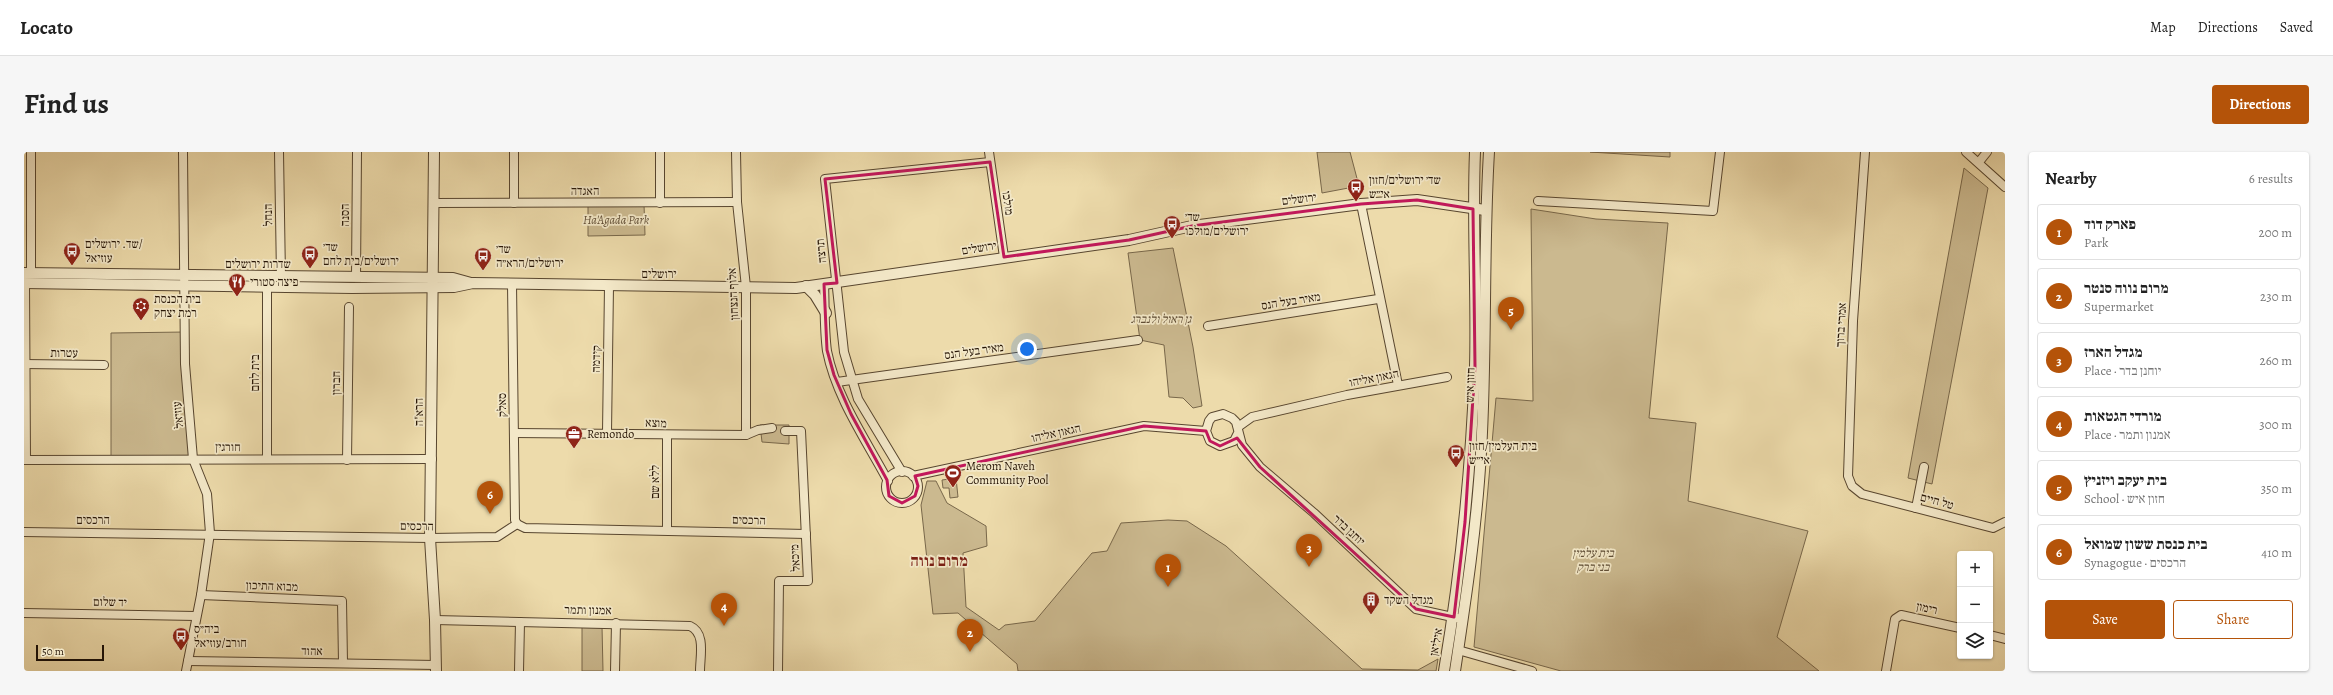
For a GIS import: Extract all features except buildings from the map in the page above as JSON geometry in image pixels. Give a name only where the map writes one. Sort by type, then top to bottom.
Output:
[{"type":"street","points":[[28,273],[30,152]]},
{"type":"street","name":"עוזיאל","points":[[183,152],[185,364],[193,459],[207,494],[210,533],[201,595],[186,671]]},
{"type":"street","name":"הנחל","points":[[279,152],[281,277]]},
{"type":"street","name":"הסנה","points":[[356,277],[357,152]]},
{"type":"street","name":"הרא\"ה","points":[[434,152],[430,538],[436,620],[436,668]]},
{"type":"street","points":[[514,152],[514,203]]},
{"type":"street","points":[[660,152],[660,203]]},
{"type":"street","name":"אלוף הנצחון","points":[[736,152],[737,202],[746,288],[746,435]]},
{"type":"street","name":"מולכו","points":[[988,152],[1004,257]]},
{"type":"street","name":"חזון איש","points":[[1458,618],[1475,366],[1473,208],[1475,152]]},
{"type":"street","name":"חזון איש","points":[[1458,618],[1476,530],[1481,450],[1486,210],[1489,152]]},
{"type":"street","points":[[1538,201],[1713,211],[1720,152]]},
{"type":"street","name":"אמרי ברוך","points":[[1862,494],[1852,486],[1848,476],[1853,321],[1865,152]]},
{"type":"street","points":[[1966,152],[1979,162],[2005,187]]},
{"type":"street","points":[[1979,162],[1987,152]]},
{"type":"street","name":"תרצה","points":[[902,472],[858,400],[844,352],[825,179],[990,162]]},
{"type":"street","name":"ירושלים","points":[[473,283],[746,288],[806,286],[837,283],[1004,257],[1129,240],[1192,226],[1360,204],[1417,200],[1486,210]]},
{"type":"street","name":"האגדה","points":[[434,203],[737,202]]},
{"type":"street","points":[[1360,204],[1378,299],[1398,385]]},
{"type":"street","name":"שדרות ירושלים","points":[[28,273],[267,287],[433,283],[454,278],[473,283]]},
{"type":"street","name":"שדרות ירושלים","points":[[24,283],[185,281],[281,277],[356,277],[433,283]]},
{"type":"street","points":[[24,283],[25,460]]},
{"type":"street","name":"סאלק","points":[[512,284],[515,520],[517,524]]},
{"type":"street","points":[[824,284],[827,350],[837,382],[851,414],[888,481]]},
{"type":"street","name":"קידמה","points":[[607,432],[609,286]]},
{"type":"street","points":[[806,286],[815,295],[826,313]]},
{"type":"street","name":"בית לחם","points":[[267,287],[267,459]]},
{"type":"street","name":"מאיר בעל הנס","points":[[1208,326],[1378,299]]},
{"type":"street","name":"חברון","points":[[347,460],[349,307]]},
{"type":"street","name":"מאיר בעל הנס","points":[[837,382],[1138,340]]},
{"type":"street","name":"עטרות","points":[[24,364],[104,365]]},
{"type":"street","name":"הגאון אליהו","points":[[1238,430],[1252,417],[1398,385],[1447,377]]},
{"type":"street","points":[[1223,414],[1232,418],[1238,430],[1234,440],[1229,444],[1220,446],[1210,441],[1206,431],[1208,421],[1212,417],[1223,414]]},
{"type":"street","name":"הגאון אליהו","points":[[913,476],[1144,426],[1206,431]]},
{"type":"street","name":"מוצא","points":[[514,433],[607,432],[667,436],[746,435],[758,430],[772,428]]},
{"type":"street","name":"יוחנן בדר","points":[[1238,430],[1242,444],[1260,467],[1314,513],[1416,609],[1458,618]]},
{"type":"street","name":"מיכאל","points":[[778,671],[779,581],[808,581],[802,431],[785,431]]},
{"type":"street","name":"ללא שם","points":[[666,530],[667,436]]},
{"type":"street","name":"חורגין","points":[[25,460],[432,459]]},
{"type":"street","points":[[1916,508],[1924,467]]},
{"type":"street","points":[[902,472],[913,476],[918,486],[915,496],[907,502],[897,502],[889,496],[886,487],[893,474],[902,472]]},
{"type":"street","name":"טל חיים","points":[[1862,494],[1993,528],[2005,522]]},
{"type":"street","name":"הרכסים","points":[[24,532],[210,533],[430,538],[497,537],[517,524],[525,528],[806,534]]},
{"type":"street","name":"מבוא התיכון","points":[[201,595],[342,601],[343,663]]},
{"type":"street","name":"יד שלום","points":[[24,613],[196,616]]},
{"type":"street","name":"רימון","points":[[1886,671],[1894,619],[1901,615],[1957,627]]},
{"type":"street","name":"איליאן","points":[[1455,671],[1458,650],[1458,618]]},
{"type":"street","name":"איליאן","points":[[1444,671],[1458,618]]},
{"type":"street","name":"אמנון ותמר","points":[[436,620],[616,623],[690,626],[695,628],[700,635],[700,671]]},
{"type":"street","points":[[519,671],[520,622]]},
{"type":"street","points":[[614,671],[616,623]]},
{"type":"street","points":[[1993,636],[2005,639]]},
{"type":"street","points":[[1458,650],[1532,671]]},
{"type":"street","name":"אהוד","points":[[188,661],[343,663],[436,668]]},
{"type":"highlighted area","points":[[990,162],[1004,257],[1129,240],[1192,226],[1361,204],[1417,200],[1473,209],[1475,366],[1465,522],[1454,617],[1416,609],[1260,467],[1237,438],[1220,446],[1210,441],[1206,431],[1144,426],[915,476],[918,486],[915,496],[902,503],[889,496],[887,480],[851,414],[834,375],[827,350],[824,284],[837,283],[825,179]]},
{"type":"green space","points":[[1317,152],[1350,152],[1359,186],[1322,193]]},
{"type":"green space","points":[[1590,152],[1670,152],[1670,157]]},
{"type":"green space","points":[[1964,168],[1988,188],[1932,484],[1908,478]]},
{"type":"green space","name":"Ha'Agada Park","points":[[644,204],[645,235],[588,236],[588,205]]},
{"type":"green space","name":"בית עלמין בני ברק","points":[[1531,209],[1596,219],[1668,223],[1649,418],[1696,423],[1688,501],[1808,531],[1777,637],[1819,671],[1561,671],[1474,647],[1496,398],[1533,401]]},
{"type":"green space","name":"גן ראול ולנברג","points":[[1173,248],[1193,347],[1202,406],[1193,408],[1183,398],[1169,397],[1164,345],[1140,340],[1128,253]]},
{"type":"green space","points":[[185,332],[189,456],[111,456],[111,333]]},
{"type":"green space","points":[[760,425],[789,425],[789,444],[762,442]]},
{"type":"green space","name":"Merom Naveh Community Pool","points":[[956,478],[958,497],[950,498],[949,488],[943,488],[942,480]]},
{"type":"green space","points":[[927,481],[936,481],[947,503],[986,526],[987,546],[963,553],[966,607],[999,630],[1005,625],[1035,621],[1092,553],[1107,551],[1121,523],[1168,520],[1187,521],[1226,546],[1362,669],[1418,670],[1438,659],[1436,671],[1018,671],[1017,664],[958,613],[933,614],[921,505]]},
{"type":"green space","points":[[582,625],[602,626],[603,671],[582,671]]},
{"type":"place","name":"שד׳ ירושלים/חזון אי״ש","points":[[1356,202]]},
{"type":"place","name":"שד׳ ירושלים/מולכו","points":[[1172,239]]},
{"type":"place","name":"שד. ירושלים/ עוזיאל","points":[[72,266]]},
{"type":"place","name":"שד׳ ירושלים/בית לחם","points":[[310,269]]},
{"type":"place","name":"שד׳ ירושלים/הרא״ה","points":[[483,271]]},
{"type":"place","name":"פיצה סטורי","points":[[237,297]]},
{"type":"place","name":"בית הכנסת רמת יצחק","points":[[141,321]]},
{"type":"place","name":"בית יעקב ויזניץ","points":[[1511,330]]},
{"type":"place","name":"Remondo","points":[[574,449]]},
{"type":"place","name":"בית העלמין/חזון אי״ש","points":[[1456,468]]},
{"type":"place","name":"Merom Naveh Community Pool","points":[[953,488]]},
{"type":"place","name":"בית כנסת ששון שמואל","points":[[490,514]]},
{"type":"place","name":"מגדל הארז","points":[[1309,567]]},
{"type":"place","name":"פארק דוד","points":[[1168,587]]},
{"type":"place","name":"מגדל השקד","points":[[1371,615]]},
{"type":"place","name":"מורדי הגטאות","points":[[724,626]]},
{"type":"place","name":"ביה״ס חורב/עוזיאל","points":[[181,651]]},
{"type":"place","name":"מרום נווה סנטר","points":[[970,652]]},
{"type":"district","name":"מרום נווה","points":[[939,561]]}]
